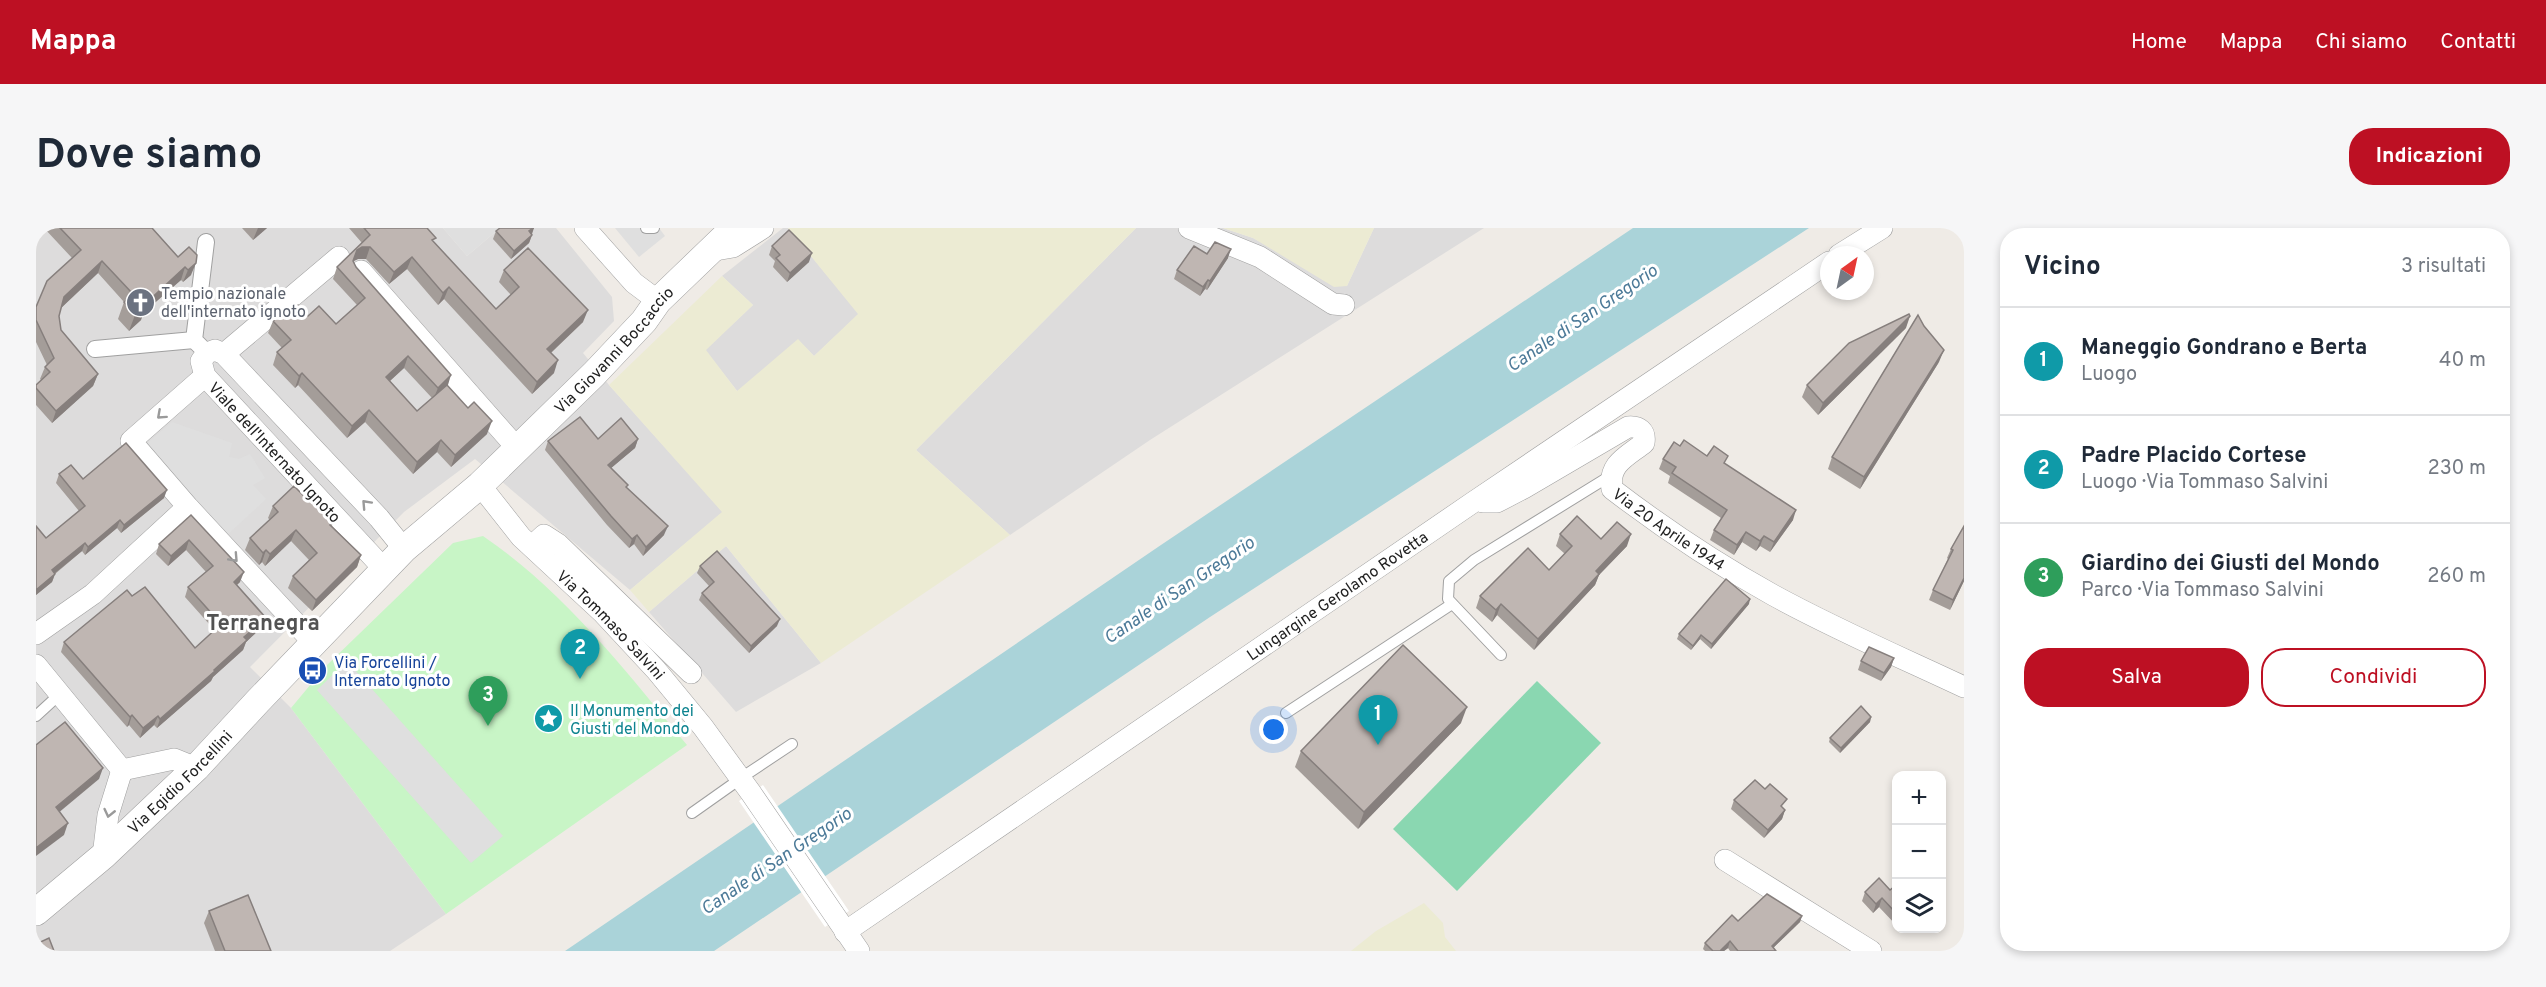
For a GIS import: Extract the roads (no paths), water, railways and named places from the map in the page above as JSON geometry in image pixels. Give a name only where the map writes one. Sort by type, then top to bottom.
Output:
[{"type":"street","points":[[585,228],[634,283],[658,301]]},
{"type":"street","name":"Via Giovanni Boccaccio","points":[[480,485],[623,345],[658,301],[734,228]]},
{"type":"street","name":"Via Giovanni Boccaccio","points":[[710,251],[733,247],[763,228]]},
{"type":"street","points":[[1189,228],[1260,257],[1333,304],[1344,305]]},
{"type":"street","points":[[1853,246],[1881,228]]},
{"type":"street","points":[[206,242],[208,349]]},
{"type":"street","points":[[95,349],[208,349],[339,257]]},
{"type":"street","name":"Lungargine Gerolamo Rovetta","points":[[841,926],[1820,268]]},
{"type":"street","points":[[361,271],[517,448]]},
{"type":"street","name":"Viale dell'Internato Ignoto","points":[[385,570],[205,376],[201,361],[208,349],[380,518],[404,549]]},
{"type":"street","points":[[205,376],[131,441],[185,509],[313,642]]},
{"type":"street","name":"Via 20 Aprile 1944","points":[[1472,503],[1497,502],[1524,489],[1628,427],[1636,427],[1642,430],[1645,437],[1644,443],[1617,464],[1610,476],[1612,489],[1706,555],[1773,594],[1852,635],[1964,687]]},
{"type":"street","name":"Via Egidio Forcellini","points":[[36,912],[103,856],[196,768],[313,642],[404,549],[480,485]]},
{"type":"street","name":"Via Tommaso Salvini","points":[[480,485],[521,537],[603,613],[656,670],[744,784],[841,926]]},
{"type":"street","points":[[36,634],[93,594],[185,509]]},
{"type":"street","name":"Via Tommaso Salvini","points":[[532,546],[544,535],[558,544],[691,673]]},
{"type":"street","points":[[36,665],[122,770]]},
{"type":"street","points":[[122,770],[174,759],[196,768]]},
{"type":"street","points":[[103,856],[108,815],[122,770]]},
{"type":"street","points":[[1725,860],[1871,951]]},
{"type":"street","points":[[841,926],[859,951]]},
{"type":"lane","points":[[646,228],[654,228]]},
{"type":"lane","points":[[1501,655],[1448,599],[1449,581],[1474,560],[1610,476]]},
{"type":"lane","points":[[1286,713],[1452,604]]},
{"type":"lane","points":[[36,716],[60,694]]},
{"type":"lane","points":[[692,813],[744,784],[792,744]]},
{"type":"water","name":"Canale di San Gregorio","points":[[1633,228],[1809,228],[1210,617],[714,951],[565,951],[1158,547]]},
{"type":"place","name":"Tempio nazionale dell'internato ignoto","points":[[140,302]]},
{"type":"place","name":"Via Forcellini / Internato Ignoto","points":[[313,671]]},
{"type":"place","name":"Padre Placido Cortese","points":[[580,679]]},
{"type":"place","name":"Il Monumento dei Giusti del Mondo","points":[[549,719]]},
{"type":"place","name":"Giardino dei Giusti del Mondo","points":[[488,726]]},
{"type":"place","name":"Maneggio Gondrano e Berta","points":[[1378,745]]},
{"type":"district","name":"Terranegra","points":[[263,622]]}]
